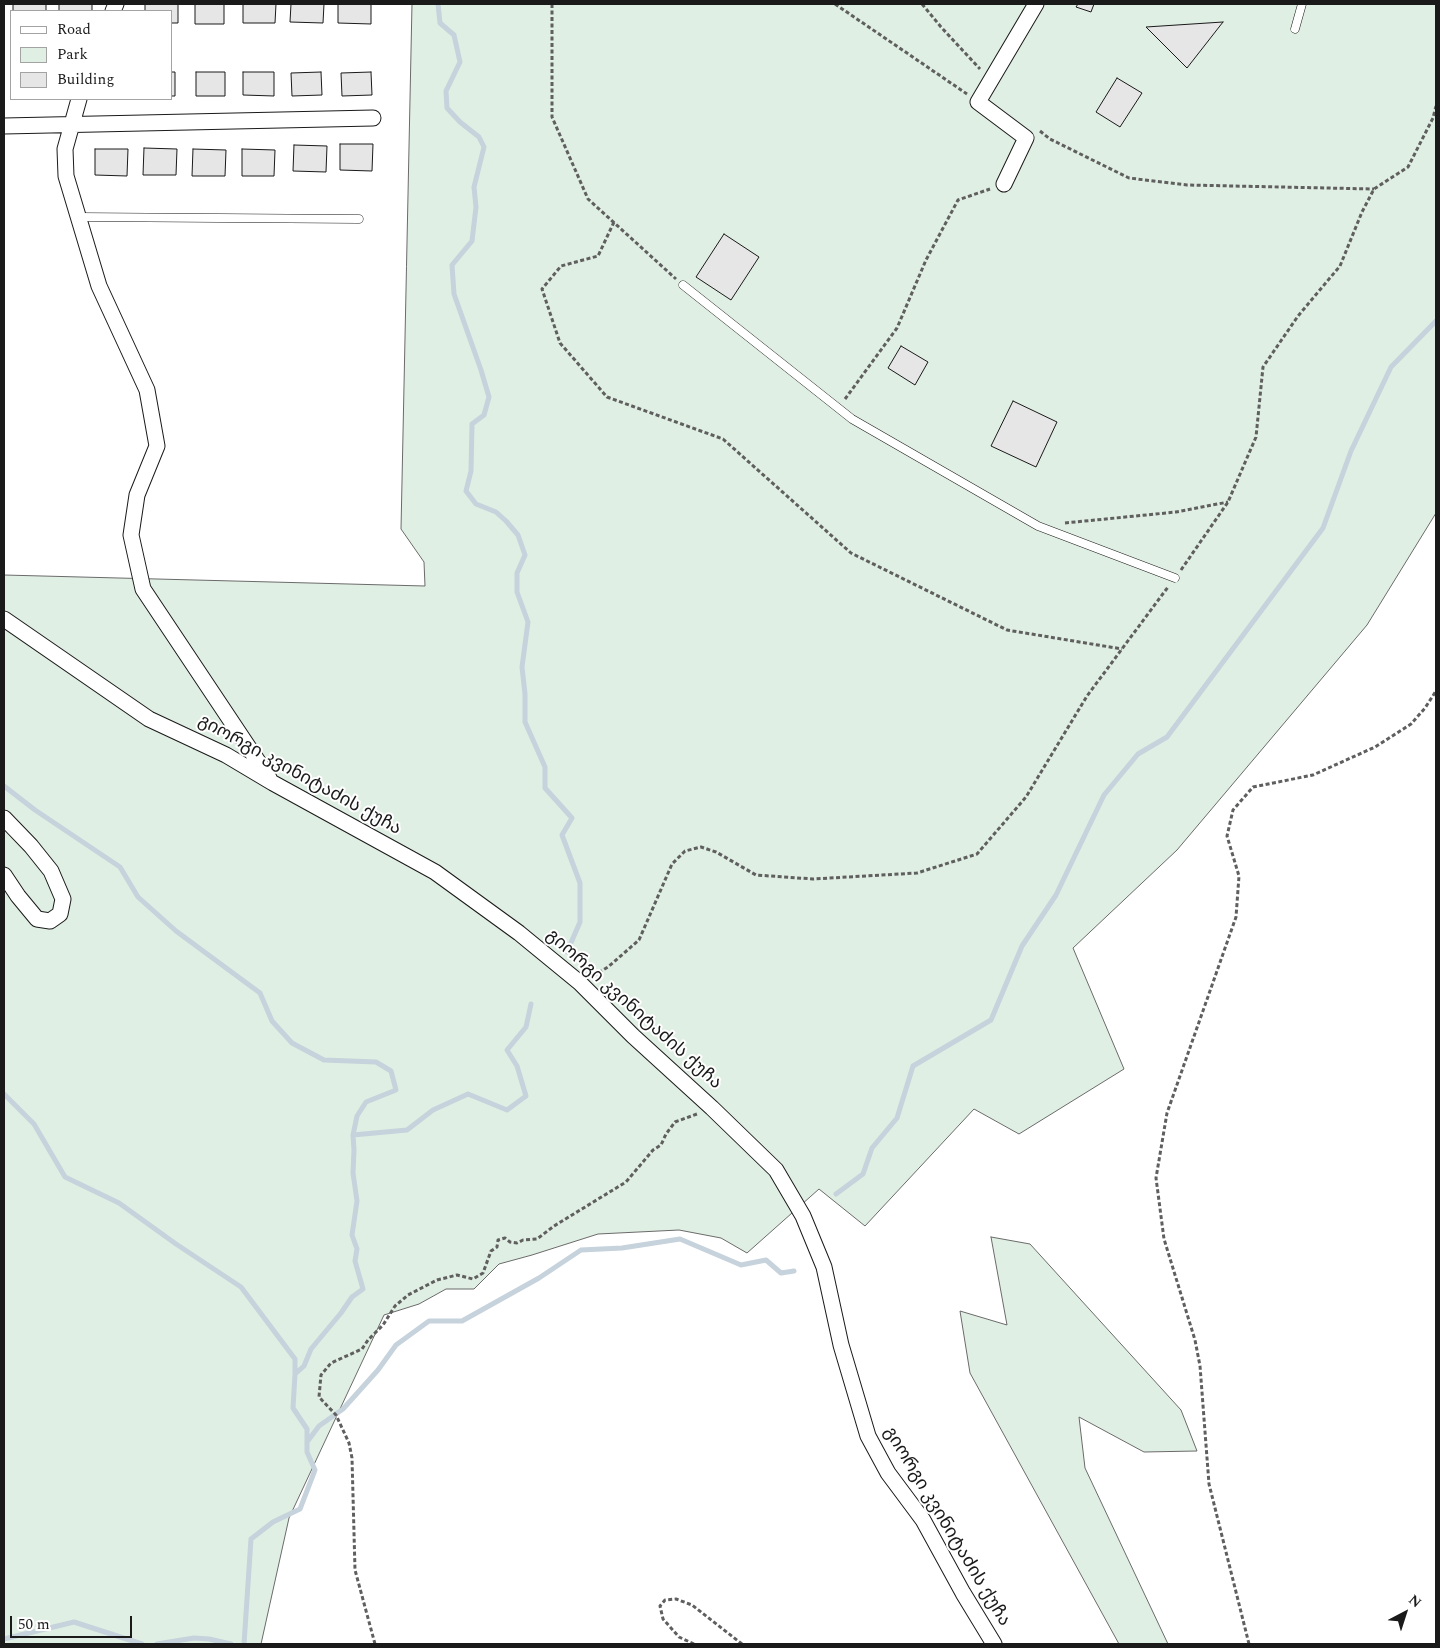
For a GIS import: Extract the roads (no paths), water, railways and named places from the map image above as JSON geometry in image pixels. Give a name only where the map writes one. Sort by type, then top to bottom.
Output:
[{"type":"street","points":[[1004,184],[1026,138],[978,102],[1036,4]]},
{"type":"street","points":[[79,100],[65,149],[66,176],[98,286],[147,390],[157,446],[137,495],[131,535],[143,589],[273,783]]},
{"type":"street","points":[[4,126],[373,118]]},
{"type":"street","name":"გიორგი კვინიტაძის ქუჩა","points":[[4,619],[149,718],[226,754],[273,783],[435,872],[519,933],[580,983],[633,1036],[776,1170],[804,1216],[824,1267],[841,1345],[868,1436],[888,1473],[923,1520],[994,1644]]},
{"type":"street","points":[[4,818],[31,846],[51,871],[63,899],[60,914],[50,921],[37,919],[4,875]]},
{"type":"lane","points":[[1294,28],[1302,4]]},
{"type":"lane","points":[[78,217],[359,219]]},
{"type":"lane","points":[[683,285],[852,418],[1038,526],[1175,578]]},
{"type":"waterway","points":[[438,4],[440,23],[454,35],[460,62],[446,91],[447,108],[460,122],[479,137],[484,147],[474,187],[476,207],[472,241],[452,265],[454,294],[489,397],[484,415],[472,424],[471,471],[466,491],[476,504],[496,512],[506,521],[518,535],[525,555],[517,573],[517,592],[528,622],[522,667],[525,694],[525,722],[545,767],[545,788],[572,818],[562,835],[580,883],[580,922],[567,952]]},
{"type":"waterway","points":[[836,1194],[863,1174],[872,1148],[897,1118],[913,1066],[991,1020],[1022,946],[1056,895],[1104,795],[1138,754],[1167,737],[1323,528],[1351,451],[1391,367],[1436,321]]},
{"type":"waterway","points":[[4,786],[35,810],[120,867],[138,897],[176,931],[260,993],[272,1021],[292,1043],[324,1060],[376,1062],[391,1071],[396,1090],[366,1102],[357,1116],[353,1135],[353,1173],[357,1201],[352,1235],[357,1249],[355,1261],[363,1289],[352,1297],[311,1349],[304,1366],[295,1374],[293,1408],[307,1429],[307,1452],[315,1470],[300,1509],[273,1522],[251,1539],[244,1644]]},
{"type":"waterway","points":[[353,1135],[407,1130],[433,1110],[468,1094],[507,1110],[526,1096],[517,1066],[507,1050],[526,1027],[531,1004]]},
{"type":"waterway","points":[[4,1094],[34,1124],[65,1177],[119,1203],[241,1287],[295,1359],[295,1374]]},
{"type":"waterway","points":[[307,1442],[319,1426],[343,1409],[378,1370],[396,1345],[429,1321],[462,1321],[539,1278],[581,1250],[622,1248],[680,1239],[741,1265],[766,1260],[781,1273],[794,1271]]},
{"type":"waterway","points":[[4,1639],[74,1622],[142,1644]]},
{"type":"waterway","points":[[157,1644],[194,1638],[231,1644]]}]
